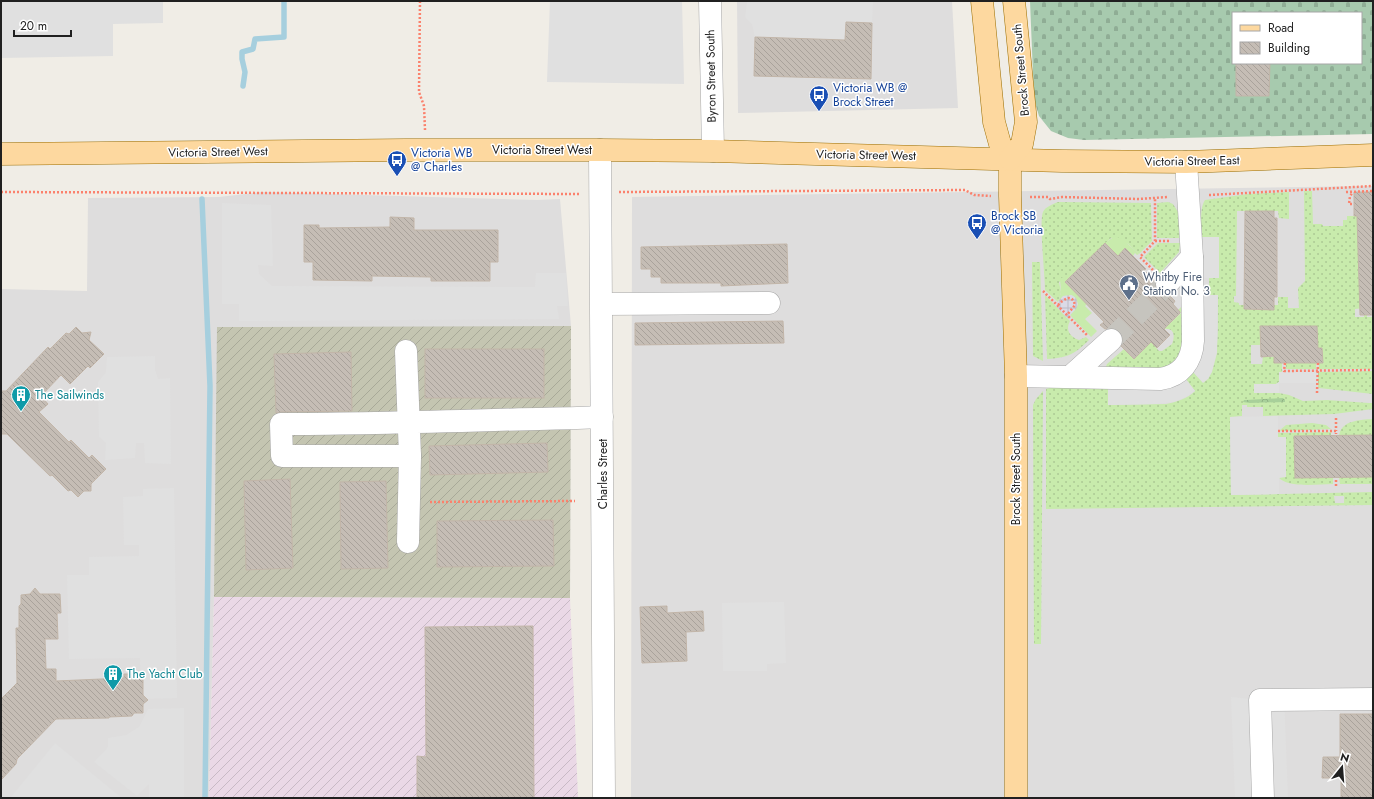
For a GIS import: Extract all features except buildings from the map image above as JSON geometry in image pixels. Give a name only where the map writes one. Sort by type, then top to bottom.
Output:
[{"type":"main road","points":[[982,1],[994,122],[1000,144],[1010,159]]},
{"type":"main road","name":"Brock Street South","points":[[1014,1],[1026,122],[1022,144],[1010,159],[1016,376],[1016,798]]},
{"type":"main road","name":"Victoria Street West","points":[[1,154],[600,150],[712,151],[1010,159]]},
{"type":"main road","name":"Victoria Street East","points":[[1010,159],[1186,162],[1373,155]]},
{"type":"street","name":"Byron Street South","points":[[710,1],[712,151]]},
{"type":"street","name":"Charles Street","points":[[600,150],[604,798]]},
{"type":"street","points":[[1016,376],[1160,379],[1174,375],[1180,371],[1189,360],[1192,348],[1192,257],[1186,162]]},
{"type":"street","points":[[1168,284],[1192,257]]},
{"type":"street","points":[[602,304],[769,303]]},
{"type":"street","points":[[1072,376],[1101,339]]},
{"type":"street","points":[[406,351],[410,422],[408,542]]},
{"type":"street","points":[[410,456],[282,456],[281,424],[602,417]]},
{"type":"street","points":[[1263,798],[1260,700],[1373,699]]},
{"type":"path","points":[[420,1],[419,92],[424,106],[425,150]]},
{"type":"path","points":[[1050,199],[1062,197],[1155,198],[1373,186]]},
{"type":"path","points":[[621,192],[965,190],[974,195],[983,196]]},
{"type":"path","points":[[1346,192],[1373,191]]},
{"type":"path","points":[[1,192],[575,194]]},
{"type":"path","points":[[1349,204],[1350,196],[1354,192]]},
{"type":"path","points":[[1155,198],[1155,241],[1139,257],[1168,284]]},
{"type":"path","points":[[1043,291],[1067,315],[1101,339]]},
{"type":"path","points":[[1058,305],[1065,298],[1070,298],[1073,300],[1075,305],[1067,315]]},
{"type":"path","points":[[1285,363],[1284,371],[1373,370]]},
{"type":"path","points":[[1317,393],[1318,363]]},
{"type":"path","points":[[1278,432],[1336,432],[1336,418]]},
{"type":"path","points":[[1336,480],[1336,488]]},
{"type":"path","points":[[409,502],[575,501]]},
{"type":"shaded area","points":[[1,1],[163,1],[163,23],[113,24],[113,56],[1,58]]},
{"type":"shaded area","points":[[550,1],[682,1],[684,84],[547,82]]},
{"type":"shaded area","points":[[737,1],[952,1],[958,108],[738,113]]},
{"type":"shaded area","points":[[747,1],[873,1],[872,23],[846,23],[845,40],[755,37],[752,24],[745,17]]},
{"type":"shaded area","points":[[1373,186],[1373,798],[631,798],[632,197]]},
{"type":"shaded area","points":[[262,192],[537,200],[560,199],[571,326],[570,598],[214,597],[209,798],[1,798],[1,289],[87,291],[88,198],[219,197]]},
{"type":"shaded area","points":[[222,203],[271,205],[273,266],[258,265],[259,274],[272,286],[535,287],[536,273],[566,273],[568,306],[557,306],[559,319],[239,321],[239,304],[222,304]]},
{"type":"shaded area","points":[[1201,237],[1219,237],[1219,278],[1202,278]]},
{"type":"shaded area","points":[[1071,295],[1076,298],[1078,304],[1076,309],[1067,318],[1055,305],[1063,296]]},
{"type":"shaded area","points":[[1202,295],[1218,295],[1217,353],[1212,372],[1208,379],[1203,383],[1192,371]]},
{"type":"shaded area","points":[[571,326],[570,598],[214,597],[217,327]]},
{"type":"shaded area","points":[[155,356],[155,370],[158,379],[170,378],[171,464],[145,463],[144,443],[136,443],[135,458],[105,460],[106,443],[99,437],[98,382],[106,372],[107,357]]},
{"type":"shaded area","points":[[1279,372],[1316,372],[1316,383],[1280,383],[1279,393],[1254,393],[1254,384],[1276,384],[1279,382]]},
{"type":"shaded area","points":[[1185,378],[1195,391],[1174,402],[1108,405],[1108,389],[1155,388]]},
{"type":"shaded area","points":[[1278,416],[1278,437],[1286,437],[1286,477],[1279,478],[1279,494],[1231,495],[1230,417]]},
{"type":"shaded area","points":[[174,488],[177,698],[141,699],[140,658],[69,659],[67,575],[89,575],[89,557],[139,556],[139,545],[124,545],[123,497],[143,496],[143,489]]},
{"type":"shaded area","points":[[214,597],[570,598],[578,798],[209,798]]},
{"type":"shaded area","points":[[784,602],[786,663],[767,664],[767,671],[723,671],[722,603]]},
{"type":"shaded area","points":[[1284,695],[1288,798],[1235,798],[1231,697],[1260,700]]},
{"type":"shaded area","points":[[184,708],[184,798],[149,798],[149,784],[137,796],[94,762],[108,747],[108,738],[126,735],[139,727],[148,709]]},
{"type":"shaded area","points":[[55,743],[122,798],[10,798]]},
{"type":"green space","points":[[1030,1],[1373,1],[1373,134],[1084,140],[1068,138],[1051,131],[1039,116],[1034,99]]},
{"type":"green space","points":[[1304,191],[1312,191],[1313,224],[1322,224],[1323,226],[1343,226],[1343,220],[1347,220],[1347,216],[1373,216],[1358,234],[1359,283],[1367,298],[1367,317],[1373,317],[1373,369],[1319,369],[1319,363],[1323,363],[1322,348],[1318,348],[1317,326],[1294,326],[1261,345],[1251,345],[1251,364],[1262,364],[1263,357],[1274,357],[1274,363],[1282,363],[1282,372],[1279,372],[1279,382],[1276,384],[1254,384],[1303,401],[1327,400],[1373,403],[1373,409],[1334,414],[1263,416],[1263,407],[1247,407],[1247,405],[1242,405],[1242,416],[1230,417],[1231,495],[1373,492],[1373,505],[1046,509],[1046,389],[1053,387],[1108,389],[1108,405],[1166,404],[1185,398],[1195,391],[1185,378],[1192,371],[1208,379],[1217,349],[1218,327],[1218,295],[1209,295],[1209,278],[1219,278],[1219,237],[1201,237],[1201,213],[1205,200],[1248,194],[1289,192],[1289,219],[1279,218],[1278,211],[1237,211],[1236,296],[1234,296],[1234,302],[1239,303],[1239,305],[1245,305],[1245,309],[1274,310],[1274,305],[1278,305],[1278,297],[1288,297],[1288,308],[1299,308],[1298,288],[1305,281]],"holes":[[[1364,308],[1364,317],[1355,317],[1355,309]],[[1334,496],[1344,496],[1344,503],[1335,503]]]},
{"type":"green space","points":[[1058,202],[1151,203],[1152,241],[1139,254],[1128,244],[1111,238],[1068,279],[1059,282],[1061,292],[1058,302],[1045,290],[1042,250],[1042,217],[1045,209]]},
{"type":"green space","points":[[1168,202],[1173,204],[1180,215],[1181,236],[1179,238],[1157,238],[1157,203]]},
{"type":"green space","points":[[1115,236],[1122,239],[1139,254],[1137,255],[1135,253],[1133,256],[1125,249],[1118,256],[1105,243]]},
{"type":"green space","points":[[1158,243],[1180,243],[1179,252],[1160,273],[1144,257]]},
{"type":"green space","points":[[1032,262],[1040,262],[1043,361],[1033,356]]},
{"type":"green space","points":[[1063,277],[1068,279],[1065,282],[1087,304],[1085,306],[1092,313],[1085,319],[1097,331],[1091,337],[1070,315],[1077,302],[1076,299],[1071,295],[1058,302],[1061,292],[1060,279]]},
{"type":"green space","points":[[1045,295],[1070,321],[1068,327],[1069,333],[1079,340],[1086,337],[1089,340],[1075,352],[1060,358],[1047,359]]},
{"type":"green space","points":[[1184,304],[1183,350],[1169,368],[1105,369],[1107,364],[1124,349],[1134,359],[1151,342],[1159,351],[1162,351],[1172,344],[1174,336],[1172,331],[1164,329],[1181,313],[1178,310]]},
{"type":"green space","points":[[1293,356],[1293,363],[1316,363],[1316,369],[1286,369],[1286,363]]},
{"type":"green space","points":[[1373,371],[1373,394],[1318,387],[1318,372]]},
{"type":"green space","points":[[1043,391],[1041,644],[1034,644],[1033,405]]},
{"type":"green space","points":[[1283,398],[1285,402],[1243,402],[1244,400]]},
{"type":"green space","points":[[1373,419],[1373,435],[1339,436],[1343,427],[1347,424]]},
{"type":"green space","points":[[1312,423],[1326,425],[1331,429],[1280,430],[1286,425]]},
{"type":"green space","points":[[1331,432],[1331,436],[1295,478],[1333,478],[1333,484],[1298,485],[1285,482],[1280,479],[1279,477],[1286,477],[1286,437],[1278,437],[1278,433]]},
{"type":"green space","points":[[1339,477],[1373,477],[1373,484],[1340,484]]},
{"type":"waterway","points":[[243,86],[245,72],[242,52],[253,49],[255,39],[284,37],[284,1]]},
{"type":"waterway","points":[[202,199],[210,386],[205,798]]},
{"type":"tunnel","points":[[1111,340],[1167,284]]},
{"type":"place","name":"Victoria WB @ Brock Street","points":[[819,112]]},
{"type":"place","name":"Victoria WB @ Charles","points":[[397,177]]},
{"type":"place","name":"Brock SB @ Victoria","points":[[977,240]]},
{"type":"place","name":"Whitby Fire Station No. 3","points":[[1129,301]]},
{"type":"place","name":"The Sailwinds","points":[[21,412]]},
{"type":"place","name":"The Yacht Club","points":[[113,691]]}]
